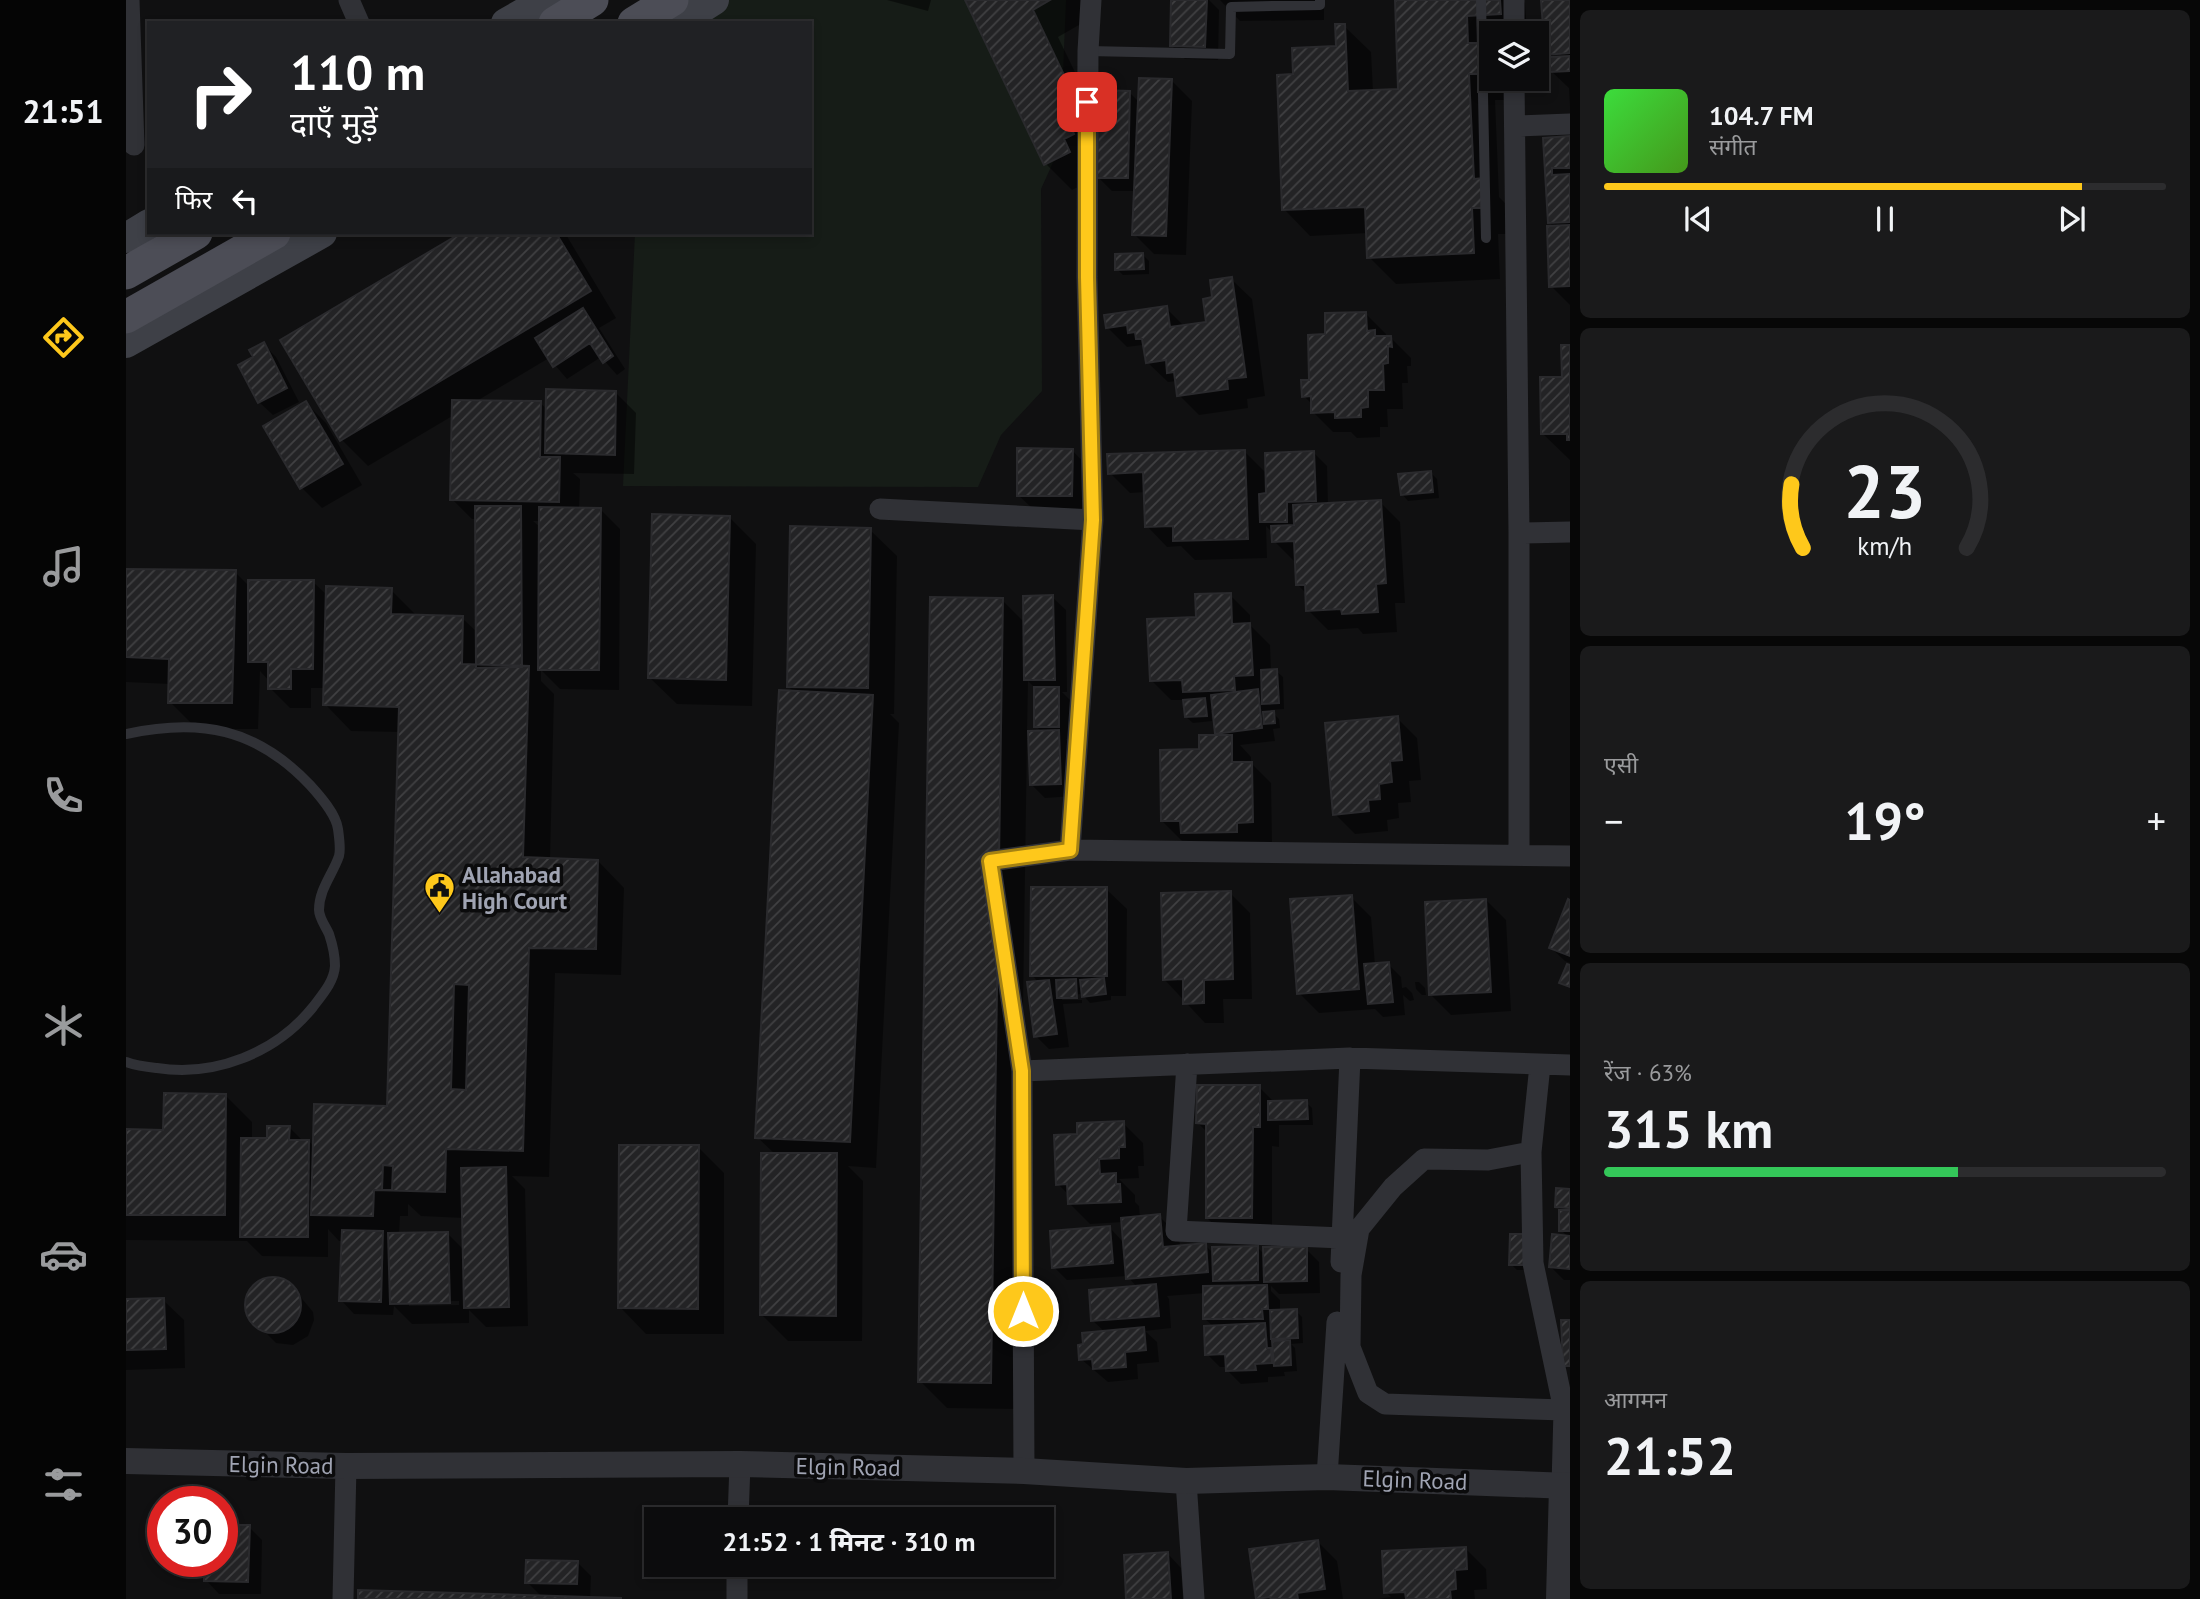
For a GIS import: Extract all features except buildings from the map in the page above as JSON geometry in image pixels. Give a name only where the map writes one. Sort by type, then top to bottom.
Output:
[{"type":"main road","points":[[509,21],[546,0]]},
{"type":"main road","points":[[558,21],[592,0]]},
{"type":"main road","points":[[637,21],[672,0]]},
{"type":"main road","points":[[681,21],[714,0]]},
{"type":"main road","points":[[126,273],[192,235]]},
{"type":"main road","points":[[126,317],[270,235]]},
{"type":"main road","points":[[126,343],[318,235]]},
{"type":"street","points":[[129,0],[136,145]]},
{"type":"street","points":[[349,0],[358,21]]},
{"type":"street","points":[[1070,850],[1093,520],[1087,277],[1087,51],[1091,0]]},
{"type":"street","points":[[1514,0],[1514,21]]},
{"type":"street","points":[[1514,91],[1519,855]]},
{"type":"street","points":[[1515,126],[1570,124]]},
{"type":"street","points":[[880,509],[1093,520]]},
{"type":"street","points":[[1519,533],[1570,532]]},
{"type":"street","points":[[1024,1471],[1022,1071],[990,861],[1070,850],[1570,856]]},
{"type":"street","points":[[1022,1071],[1350,1058],[1570,1065]]},
{"type":"street","points":[[1327,1477],[1343,1238],[1350,1058]]},
{"type":"street","points":[[1187,1064],[1176,1231],[1343,1238]]},
{"type":"street","points":[[1540,1065],[1531,1152],[1533,1263],[1564,1410],[1566,1486],[1559,1599]]},
{"type":"street","points":[[1531,1152],[1488,1160],[1424,1159],[1393,1186],[1359,1229],[1351,1275],[1350,1347],[1368,1393],[1385,1404],[1564,1410]]},
{"type":"street","name":"Elgin Road","points":[[126,1461],[346,1466],[740,1464],[1024,1471],[1186,1480],[1327,1477],[1566,1486]]},
{"type":"street","points":[[738,1507],[740,1464]]},
{"type":"street","points":[[343,1599],[346,1466]]},
{"type":"street","points":[[1186,1480],[1194,1599]]},
{"type":"street","points":[[737,1577],[737,1599]]},
{"type":"lane","points":[[1087,51],[1230,54],[1231,7],[1320,5],[1320,0]]},
{"type":"lane","points":[[1481,0],[1486,238]]},
{"type":"lane","points":[[126,734],[161,726],[197,726],[232,733],[265,747],[294,768],[319,794],[337,825],[340,854],[325,883],[318,912],[330,938],[335,967],[328,989],[300,1023],[263,1050],[221,1066],[176,1071],[126,1062]]},
{"type":"shaded area","points":[[695,0],[1066,0],[1060,147],[1041,189],[1042,391],[1001,435],[978,487],[623,486],[635,235],[812,235],[812,21],[667,21]]},
{"type":"place","name":"Allahabad High Court","points":[[439,915]]},
{"type":"route","points":[[1023,1311],[1022,1071],[990,861],[1070,850],[1093,520],[1087,277],[1087,102]]}]
